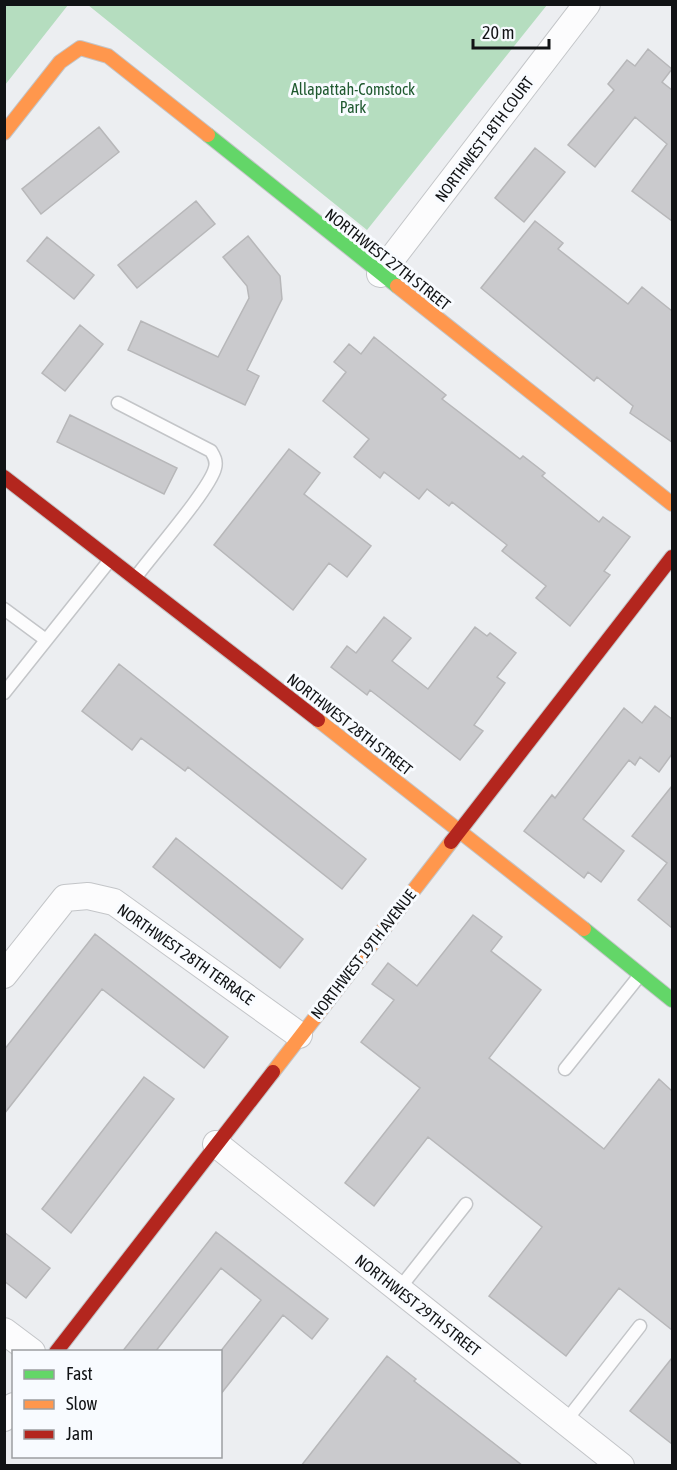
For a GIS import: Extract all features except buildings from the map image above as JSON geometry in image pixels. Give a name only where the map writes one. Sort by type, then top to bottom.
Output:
[{"type":"street","name":"NORTHWEST 18TH COURT","points":[[380,274],[587,4]]},
{"type":"street","name":"NORTHWEST 27TH STREET","points":[[4,133],[60,62],[80,48],[108,56],[672,504]]},
{"type":"street","name":"NORTHWEST 28TH STREET","points":[[4,477],[460,830],[672,1000]]},
{"type":"street","name":"NORTHWEST 19TH AVENUE","points":[[58,1350],[299,1035],[672,557]]},
{"type":"street","name":"NORTHWEST 28TH TERRACE","points":[[4,975],[65,898],[88,896],[114,902],[299,1035]]},
{"type":"street","name":"NORTHWEST 29TH STREET","points":[[216,1144],[621,1466]]},
{"type":"street","points":[[4,1331],[29,1350]]},
{"type":"lane","points":[[118,403],[211,451],[216,464],[215,470],[199,495],[135,578]]},
{"type":"lane","points":[[4,693],[111,559]]},
{"type":"lane","points":[[4,609],[46,640]]},
{"type":"lane","points":[[565,1069],[641,974]]},
{"type":"lane","points":[[399,1289],[466,1204]]},
{"type":"lane","points":[[565,1422],[640,1326]]},
{"type":"green space","points":[[4,5],[68,5],[5,85]]},
{"type":"green space","name":"Allapattah-Comstock Park","points":[[88,5],[547,5],[367,230]]},
{"type":"traffic: fast","points":[[208,135],[397,286]]},
{"type":"traffic: fast","points":[[584,929],[672,1000]]},
{"type":"traffic: slow","points":[[4,133],[60,62],[80,48],[108,56],[208,135]]},
{"type":"traffic: slow","points":[[397,286],[672,504]]},
{"type":"traffic: slow","points":[[318,720],[584,929]]},
{"type":"traffic: slow","points":[[273,1072],[451,842]]},
{"type":"traffic: jam","points":[[4,477],[318,720]]},
{"type":"traffic: jam","points":[[451,842],[672,557]]},
{"type":"traffic: jam","points":[[58,1350],[273,1072]]}]
